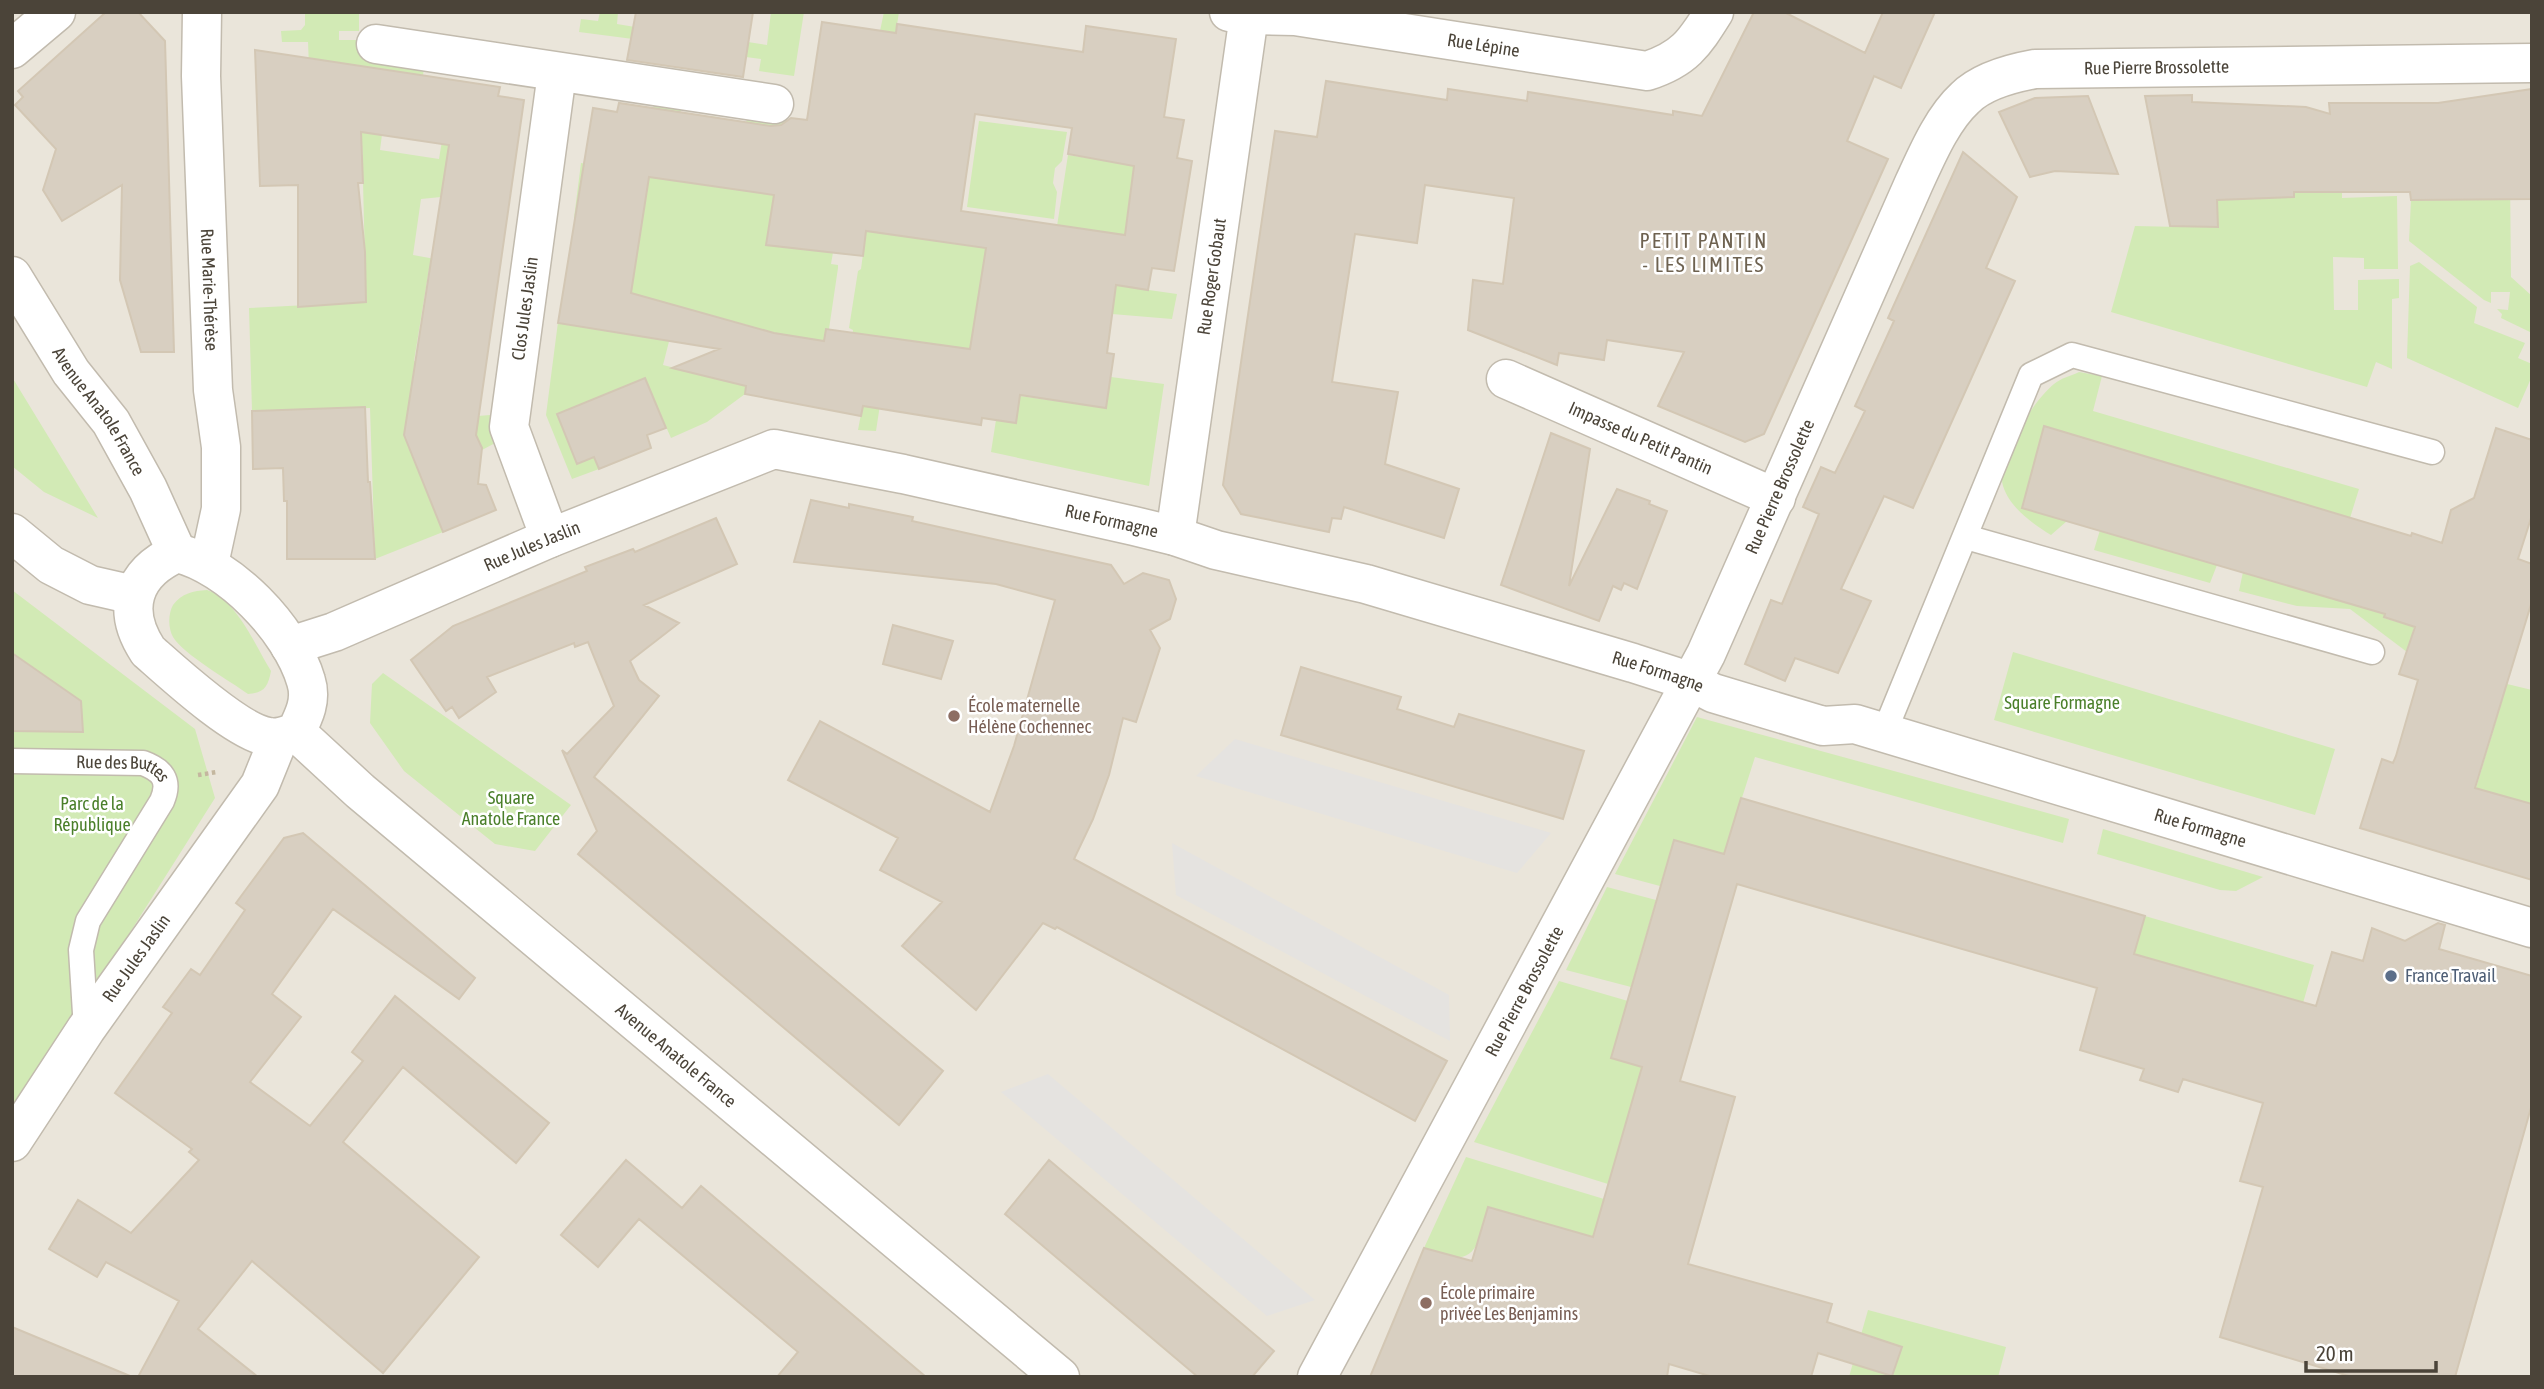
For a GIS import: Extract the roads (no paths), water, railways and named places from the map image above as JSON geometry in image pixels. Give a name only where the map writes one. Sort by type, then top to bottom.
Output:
[{"type":"street","points":[[12,49],[56,12]]},
{"type":"street","name":"Rue Marie-Thérèse","points":[[193,559],[221,509],[221,447],[213,376],[201,76],[202,12]]},
{"type":"street","name":"Rue Lépine","points":[[1239,14],[1295,16],[1647,71],[1668,64],[1690,48],[1714,12]]},
{"type":"street","name":"Rue Roger Gobaut","points":[[1175,536],[1239,14]]},
{"type":"street","points":[[376,44],[774,104]]},
{"type":"street","name":"Rue Pierre Brossolette","points":[[1317,1377],[1692,682],[1914,183],[1936,136],[1965,97],[2006,75],[2035,69],[2532,63]]},
{"type":"street","name":"Clos Jules Jaslin","points":[[550,538],[509,427],[556,73]]},
{"type":"street","name":"Avenue Anatole France","points":[[12,276],[71,372],[111,422],[148,489],[193,559]]},
{"type":"street","name":"Impasse du Petit Pantin","points":[[1506,379],[1776,498]]},
{"type":"street","name":"Rue Jules Jaslin","points":[[290,646],[334,632],[550,538],[774,449]]},
{"type":"street","name":"Rue Formagne","points":[[774,449],[903,474],[1175,536],[1216,550],[1366,584],[1692,682],[1713,693],[1823,726],[1855,724],[2532,928]]},
{"type":"street","points":[[12,533],[51,565],[90,585],[134,594]]},
{"type":"street","points":[[193,559],[160,561],[145,575],[134,594],[132,618],[139,638],[148,651],[226,714],[255,733],[287,735]]},
{"type":"street","name":"Rue Jules Jaslin","points":[[12,1142],[86,1029],[260,785],[287,735],[307,711],[307,683],[290,646],[251,598],[231,580],[193,559]]},
{"type":"street","name":"Avenue Anatole France","points":[[287,735],[360,791],[1059,1377]]},
{"type":"lane","points":[[1884,733],[2031,375],[2072,355],[2432,452]]},
{"type":"lane","points":[[1966,537],[2372,652]]},
{"type":"lane","name":"Rue des Buttes","points":[[12,761],[143,763],[158,769],[166,779],[166,792],[162,801],[88,921],[81,950],[86,1029]]},
{"type":"place","name":"École maternelle Hélène Cochennec","points":[[954,716]]},
{"type":"place","name":"France Travail","points":[[2391,976]]},
{"type":"place","name":"École primaire privée Les Benjamins","points":[[1426,1303]]},
{"type":"district","name":"PETIT PANTIN - LES LIMITES","points":[[1704,253]]},
{"type":"park label","name":"Square Formagne","points":[[2062,703]]},
{"type":"park label","name":"Square Anatole France","points":[[511,808]]},
{"type":"park label","name":"Parc de la République","points":[[92,814]]}]
